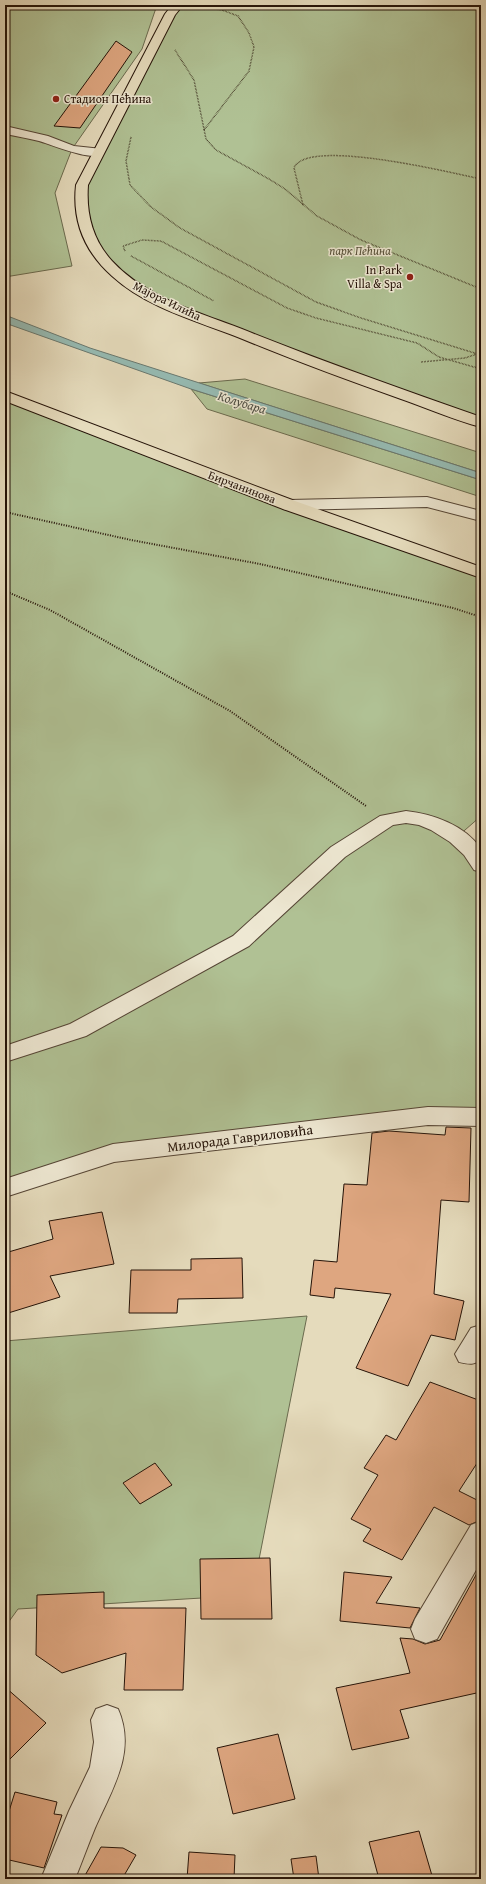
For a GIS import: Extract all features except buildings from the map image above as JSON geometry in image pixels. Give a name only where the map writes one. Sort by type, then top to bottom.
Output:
[{"type":"main road","name":"Мајора Илића","points":[[178,5],[170,14],[82,185],[80,208],[82,219],[87,233],[100,255],[129,282],[167,304],[306,360],[481,422]]},
{"type":"main road","name":"Бирчанинова","points":[[5,396],[289,505],[481,573]]},
{"type":"street","points":[[5,130],[44,139],[72,149],[98,152]]},
{"type":"street","points":[[289,505],[427,502],[481,516]]},
{"type":"street","points":[[5,1054],[78,1030],[241,941],[338,852],[386,820],[406,817],[424,819],[457,837],[472,851],[481,865]]},
{"type":"street","name":"Милорада Гавриловића","points":[[5,1188],[113,1153],[428,1116],[481,1117]]},
{"type":"street","points":[[426,1629],[481,1534]]},
{"type":"street","points":[[58,1879],[80,1822],[106,1768],[110,1742],[107,1720]]},
{"type":"path","points":[[5,8],[12,5]]},
{"type":"path","points":[[194,5],[222,10],[238,16],[249,33],[254,47],[248,71],[204,130]]},
{"type":"path","points":[[173,48],[194,80],[206,139],[216,150],[285,189],[316,216],[361,240],[481,289]]},
{"type":"path","points":[[134,131],[126,161],[130,185],[151,207],[180,228],[260,273],[316,302],[481,355]]},
{"type":"path","points":[[304,205],[294,168],[296,163],[303,158],[313,156],[374,158],[481,179]]},
{"type":"path","points":[[219,304],[136,260],[126,253],[123,246],[130,242],[144,239],[161,242],[287,308],[316,318],[417,343],[426,352],[442,359],[481,369]]},
{"type":"path","points":[[421,362],[465,358],[477,354]]},
{"type":"path","points":[[5,512],[131,540],[260,564],[453,608],[481,617]]},
{"type":"path","points":[[5,591],[50,610],[230,711],[386,820]]},
{"type":"green space","name":"Стадион Пећина","points":[[12,5],[157,5],[142,49],[72,149],[55,193],[72,266],[5,277],[5,8]]},
{"type":"green space","name":"парк Пећина","points":[[178,5],[481,5],[481,422],[165,304],[129,282],[94,245],[81,194]]},
{"type":"green space","points":[[245,379],[481,453],[481,473],[199,383]]},
{"type":"green space","points":[[191,389],[481,480],[481,497],[207,409]]},
{"type":"green space","points":[[5,396],[481,573],[481,816],[457,837],[481,865],[481,1117],[113,1153],[5,1188]]},
{"type":"green space","points":[[307,1316],[252,1595],[18,1609],[5,1627],[5,1341]]},
{"type":"water","name":"Колубара","points":[[5,315],[90,348],[481,473],[481,480],[191,389],[5,323]]},
{"type":"place","name":"Стадион Пећина","points":[[56,99]]},
{"type":"place","name":"In Park Villa & Spa","points":[[410,277]]}]
